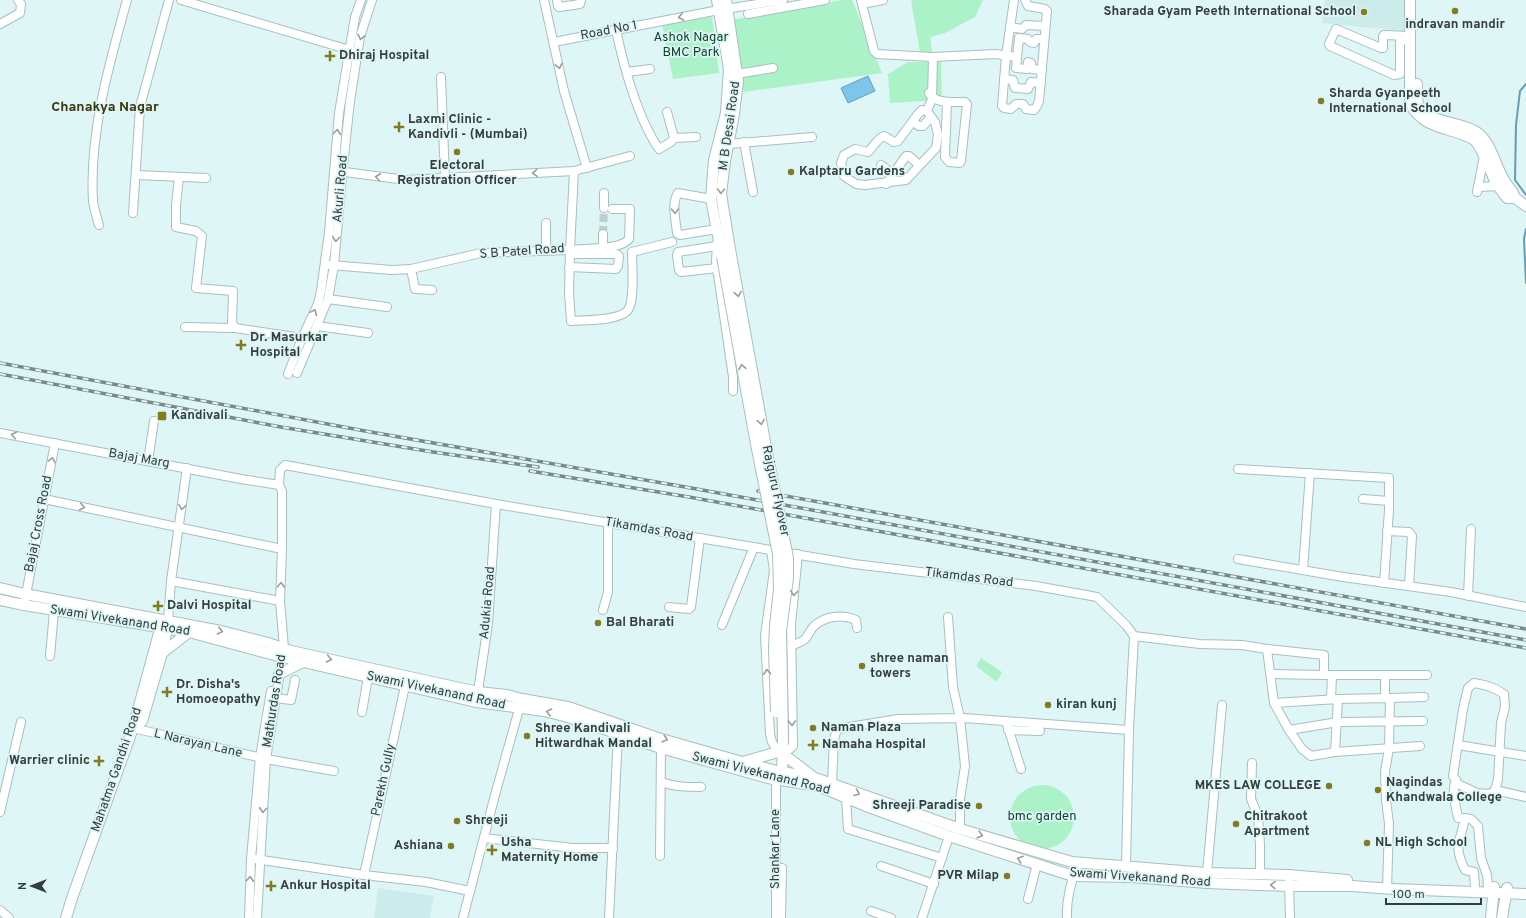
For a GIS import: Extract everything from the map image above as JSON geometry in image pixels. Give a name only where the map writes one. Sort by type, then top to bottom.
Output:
[{"type":"main road","points":[[1410,0],[1410,38],[1405,52],[1410,104],[1415,113],[1429,123],[1475,140],[1517,199]]},
{"type":"main road","points":[[1416,0],[1418,102],[1422,110],[1428,115],[1470,129],[1480,134],[1485,142],[1489,161],[1498,186],[1517,199]]},
{"type":"main road","name":"M B Desai Road","points":[[719,228],[721,194],[725,161],[734,114],[737,74],[722,4]]},
{"type":"main road","name":"M B Desai Road","points":[[719,228],[711,199],[714,160],[726,113],[729,87],[729,69],[722,4]]},
{"type":"main road","name":"Rajguru Flyover","points":[[719,228],[727,256],[779,559],[779,589],[774,648],[780,753]]},
{"type":"main road","name":"Swami Vivekanand Road","points":[[0,588],[189,632],[291,651],[478,692],[507,695],[521,703],[661,748],[818,786],[866,806],[949,836],[1073,876],[1207,883],[1289,881],[1352,886],[1475,887],[1492,889]]},
{"type":"main road","name":"Swami Vivekanand Road","points":[[0,600],[144,626],[164,625],[221,631],[268,643],[303,662],[476,702],[521,703],[568,707],[658,738],[742,762],[779,776],[815,778],[832,783],[960,829],[1078,863],[1207,873],[1260,874],[1289,881]]},
{"type":"main road","name":"Mahatma Gandhi Road","points":[[73,918],[136,730],[164,625]]},
{"type":"main road","points":[[144,626],[158,651],[189,632]]},
{"type":"main road","points":[[279,674],[303,662]]},
{"type":"main road","name":"Mahatma Gandhi Road","points":[[66,918],[72,898],[136,730]]},
{"type":"main road","points":[[742,762],[780,753],[815,778]]},
{"type":"main road","points":[[779,776],[780,753]]},
{"type":"main road","name":"Swami Vivekanand Road","points":[[1388,886],[1492,889],[1526,894]]},
{"type":"main road","points":[[1491,918],[1492,889]]},
{"type":"main road","points":[[1502,918],[1506,890]]},
{"type":"street","points":[[0,24],[20,14],[21,4],[18,0]]},
{"type":"street","points":[[99,225],[93,203],[94,160],[100,110],[114,47],[127,0]]},
{"type":"street","points":[[133,213],[140,107],[169,0]]},
{"type":"street","points":[[181,0],[358,52]]},
{"type":"street","name":"Akurli Road","points":[[297,373],[318,326],[328,299],[334,265],[339,113],[355,17],[361,0]]},
{"type":"street","name":"Akurli Road","points":[[288,374],[302,338],[318,304],[360,37],[372,0]]},
{"type":"street","points":[[544,0],[564,91],[587,168]]},
{"type":"street","points":[[557,0],[558,6],[560,7],[580,4],[581,0]]},
{"type":"street","points":[[880,0],[861,2],[874,51],[877,54],[932,56],[996,54],[1016,57]]},
{"type":"street","points":[[1014,0],[1008,37],[1002,106],[1004,108],[1011,109],[1016,104],[1023,104],[1026,109],[1036,109],[1039,101],[1047,11],[1045,9],[1028,6],[1025,0]]},
{"type":"street","name":"Road No 1","points":[[554,42],[722,4],[760,8],[794,3],[819,2]]},
{"type":"street","points":[[748,14],[760,8]]},
{"type":"street","points":[[1010,27],[1022,28],[1026,25],[1045,26]]},
{"type":"street","points":[[616,29],[627,72],[648,131],[659,149],[671,142],[674,138],[696,137]]},
{"type":"street","points":[[1405,52],[1400,74],[1394,75],[1330,46],[1329,44],[1336,29],[1381,48],[1383,48],[1384,35],[1410,38]]},
{"type":"street","points":[[1008,37],[1028,39],[1030,42],[1034,43],[1036,39],[1044,39]]},
{"type":"street","points":[[1016,68],[1019,38]]},
{"type":"street","points":[[929,114],[932,97],[932,56]]},
{"type":"street","points":[[1006,67],[1027,69],[1028,62],[1031,62],[1032,69],[1042,70]]},
{"type":"street","points":[[737,74],[772,68]]},
{"type":"street","points":[[627,72],[650,69]]},
{"type":"street","points":[[442,77],[445,178]]},
{"type":"street","points":[[1004,79],[1013,80],[1015,88],[1028,89],[1031,82],[1041,83]]},
{"type":"street","points":[[932,97],[947,102],[965,102],[967,104],[960,163],[949,162],[945,158],[947,102]]},
{"type":"street","points":[[922,110],[929,114],[935,122],[938,135],[936,148],[906,180],[886,184],[865,185],[856,184],[844,176],[841,163],[844,155],[854,149],[868,152],[881,137],[884,136],[894,142],[898,141],[922,110]]},
{"type":"street","points":[[667,112],[674,138]]},
{"type":"street","points":[[728,144],[812,137]]},
{"type":"street","points":[[744,142],[753,192]]},
{"type":"street","points":[[338,172],[406,180],[574,171],[630,156]]},
{"type":"street","points":[[886,184],[906,156],[909,156],[919,165]]},
{"type":"street","points":[[714,160],[725,161]]},
{"type":"street","points":[[1489,161],[1477,190],[1498,186]]},
{"type":"street","points":[[882,165],[893,174]]},
{"type":"street","name":"S B Patel Road","points":[[325,264],[392,270],[410,269],[481,253],[546,251],[570,252],[574,171]]},
{"type":"street","points":[[136,174],[206,178]]},
{"type":"street","points":[[179,177],[176,205],[176,227],[196,231],[202,236],[196,288],[233,291],[232,322],[235,328]]},
{"type":"street","points":[[570,252],[617,246],[626,243],[629,239],[630,209],[606,209],[604,193]]},
{"type":"street","points":[[711,199],[678,193],[676,196],[674,209],[677,233],[680,235],[719,228]]},
{"type":"street","points":[[546,223],[546,251]]},
{"type":"street","points":[[700,227],[719,228]]},
{"type":"street","points":[[719,228],[717,268],[733,377],[733,391]]},
{"type":"street","points":[[603,234],[603,247]]},
{"type":"street","points":[[570,252],[569,293],[571,321],[608,318],[627,311],[631,303],[632,252],[672,242]]},
{"type":"street","points":[[717,246],[678,252],[676,255],[679,270],[682,272],[717,268]]},
{"type":"street","points":[[569,268],[616,269],[618,266],[617,254],[586,254],[570,252]]},
{"type":"street","points":[[585,268],[586,254]]},
{"type":"street","points":[[410,269],[415,289],[432,290]]},
{"type":"street","points":[[328,299],[388,307]]},
{"type":"street","points":[[318,326],[368,333]]},
{"type":"street","points":[[185,328],[235,328],[302,338]]},
{"type":"street","points":[[148,461],[154,421]]},
{"type":"street","name":"Bajaj Marg","points":[[0,433],[240,479],[279,485]]},
{"type":"street","name":"Bajaj Cross Road","points":[[24,605],[55,443]]},
{"type":"street","name":"Tikamdas Road","points":[[279,485],[280,470],[285,465],[496,504],[854,564],[1036,586],[1097,597],[1134,636]]},
{"type":"street","points":[[164,625],[187,468]]},
{"type":"street","points":[[1238,469],[1389,478],[1384,583]]},
{"type":"street","points":[[1303,570],[1310,473]]},
{"type":"street","name":"Mathurdas Road","points":[[257,918],[263,758],[279,674],[282,491],[279,485]]},
{"type":"street","points":[[44,499],[282,549]]},
{"type":"street","points":[[1363,499],[1389,501]]},
{"type":"street","name":"Adukia Road","points":[[476,702],[488,624],[496,504]]},
{"type":"street","points":[[603,610],[608,592],[608,523]]},
{"type":"street","points":[[1468,596],[1471,529]]},
{"type":"street","points":[[1387,531],[1409,532],[1412,536],[1409,586]]},
{"type":"street","points":[[669,607],[689,609],[691,607],[700,538]]},
{"type":"street","points":[[722,625],[754,547]]},
{"type":"street","points":[[770,550],[774,571],[764,635],[770,734],[780,753],[793,746],[790,646],[798,554]]},
{"type":"street","points":[[1238,559],[1409,586],[1526,607]]},
{"type":"street","points":[[171,581],[280,601]]},
{"type":"street","points":[[50,656],[54,610]]},
{"type":"street","points":[[790,646],[804,640],[813,627],[823,620],[835,616],[852,618],[856,620],[857,628]]},
{"type":"street","points":[[948,617],[953,687],[960,718],[965,766],[960,799],[960,829]]},
{"type":"street","points":[[1126,866],[1129,730],[1134,636],[1200,644],[1242,645],[1324,655],[1335,699],[1338,722],[1336,752]]},
{"type":"street","points":[[249,918],[251,859],[263,758],[280,649]]},
{"type":"street","points":[[1267,649],[1274,703],[1289,730],[1302,749],[1311,756],[1336,752],[1420,746]]},
{"type":"street","points":[[1270,674],[1427,675]]},
{"type":"street","points":[[1385,675],[1390,722],[1389,748],[1385,772],[1389,824],[1388,886]]},
{"type":"street","points":[[362,712],[368,677]]},
{"type":"street","points":[[275,698],[291,700],[295,680]]},
{"type":"street","points":[[1474,683],[1492,687],[1504,694],[1505,707],[1501,723],[1500,751],[1498,780],[1495,790],[1490,794],[1477,793],[1458,784],[1453,776],[1463,709],[1468,688],[1474,683]]},
{"type":"street","name":"Parekh Gully","points":[[364,875],[405,686]]},
{"type":"street","points":[[1274,703],[1424,696]]},
{"type":"street","points":[[464,918],[521,703]]},
{"type":"street","points":[[1207,873],[1222,705]]},
{"type":"street","points":[[832,783],[834,739],[837,729],[898,719],[960,718],[1040,730],[1129,730]]},
{"type":"street","points":[[1289,730],[1338,722],[1423,721]]},
{"type":"street","points":[[0,812],[21,722]]},
{"type":"street","points":[[1009,725],[1021,769]]},
{"type":"street","name":"L Narayan Lane","points":[[136,730],[263,758],[334,771]]},
{"type":"street","points":[[609,918],[618,734]]},
{"type":"street","points":[[1458,744],[1526,756]]},
{"type":"street","points":[[660,856],[661,748]]},
{"type":"street","points":[[1252,763],[1251,799],[1258,816],[1260,874]]},
{"type":"street","name":"Shankar Lane","points":[[776,918],[779,776]]},
{"type":"street","name":"Shankar Lane","points":[[779,776],[781,918]]},
{"type":"street","points":[[1456,780],[1454,784],[1454,800],[1458,818],[1471,819],[1478,826],[1481,858],[1492,889]]},
{"type":"street","points":[[661,782],[670,786],[682,788],[701,787]]},
{"type":"street","points":[[1495,790],[1526,798]]},
{"type":"street","points":[[846,798],[848,829],[942,858]]},
{"type":"street","points":[[1465,818],[1458,845],[1458,857],[1465,870],[1474,872],[1475,887]]},
{"type":"street","points":[[922,918],[949,836]]},
{"type":"street","points":[[484,838],[573,848],[613,848]]},
{"type":"street","points":[[251,859],[426,882],[470,891]]},
{"type":"street","points":[[1067,918],[1066,903],[1078,863]]},
{"type":"street","points":[[1028,899],[1037,864]]},
{"type":"street","points":[[881,866],[934,884]]},
{"type":"street","points":[[1289,881],[1290,918]]},
{"type":"street","points":[[0,910],[9,918]]},
{"type":"street","points":[[871,911],[891,918]]},
{"type":"shaded area","name":"Sharada Gyam Peeth International School","points":[[1325,0],[1404,0],[1404,31],[1322,23]]},
{"type":"shaded area","points":[[378,888],[434,896],[430,918],[374,918]]},
{"type":"green space","points":[[842,0],[852,0],[882,73],[744,92],[731,20]]},
{"type":"green space","points":[[983,0],[975,17],[945,33],[930,37],[932,52],[920,52],[911,1]]},
{"type":"green space","name":"Ashok Nagar BMC Park","points":[[712,17],[719,73],[673,79],[662,24]]},
{"type":"green space","points":[[908,62],[941,62],[942,100],[890,103],[888,74]]},
{"type":"green space","points":[[981,658],[1002,672],[997,682],[976,666]]},
{"type":"green space","name":"bmc garden","points":[[1036,785],[1048,785],[1065,794],[1072,805],[1074,817],[1072,829],[1065,840],[1048,849],[1036,849],[1024,844],[1015,835],[1010,823],[1010,811],[1015,799],[1024,790]]},
{"type":"water","points":[[868,76],[875,91],[848,103],[841,88]]},
{"type":"waterway","points":[[1526,84],[1520,91],[1516,125],[1515,180],[1526,195]]},
{"type":"waterway","points":[[1526,229],[1524,239],[1526,283]]},
{"type":"tunnel","points":[[603,234],[604,208]]},
{"type":"railway","points":[[0,363],[365,431],[691,488],[1526,640]]},
{"type":"railway","points":[[0,374],[281,427],[433,452],[538,467]]},
{"type":"railway","points":[[530,471],[689,497],[1526,648]]},
{"type":"railway","points":[[758,491],[1526,629]]},
{"type":"place","name":"indravan mandir","points":[[1455,11]]},
{"type":"place","name":"Sharada Gyam Peeth International School","points":[[1364,12]]},
{"type":"place","name":"Dhiraj Hospital","points":[[330,56]]},
{"type":"place","name":"Sharda Gyanpeeth International School","points":[[1321,101]]},
{"type":"place","name":"Laxmi Clinic - Kandivli - (Mumbai)","points":[[399,127]]},
{"type":"place","name":"Electoral Registration Officer","points":[[457,152]]},
{"type":"place","name":"Kalptaru Gardens","points":[[791,172]]},
{"type":"place","name":"Dr. Masurkar Hospital","points":[[241,345]]},
{"type":"place","name":"Kandivali","points":[[162,416]]},
{"type":"place","name":"Dalvi Hospital","points":[[158,606]]},
{"type":"place","name":"Bal Bharati","points":[[598,623]]},
{"type":"place","name":"shree naman towers","points":[[862,666]]},
{"type":"place","name":"Dr. Disha's Homoeopathy","points":[[167,692]]},
{"type":"place","name":"kiran kunj","points":[[1048,705]]},
{"type":"place","name":"Naman Plaza","points":[[813,728]]},
{"type":"place","name":"Shree Kandivali Hitwardhak Mandal","points":[[527,736]]},
{"type":"place","name":"Namaha Hospital","points":[[813,745]]},
{"type":"place","name":"Warrier clinic","points":[[99,761]]},
{"type":"place","name":"MKES LAW COLLEGE","points":[[1329,786]]},
{"type":"place","name":"Nagindas Khandwala College","points":[[1378,790]]},
{"type":"place","name":"Shreeji Paradise","points":[[979,806]]},
{"type":"place","name":"Shreeji","points":[[457,821]]},
{"type":"place","name":"Chitrakoot Apartment","points":[[1236,824]]},
{"type":"place","name":"NL High School","points":[[1367,843]]},
{"type":"place","name":"Ashiana","points":[[451,846]]},
{"type":"place","name":"Usha Maternity Home","points":[[492,850]]},
{"type":"place","name":"PVR Milap","points":[[1007,876]]},
{"type":"place","name":"Ankur Hospital","points":[[271,886]]},
{"type":"district","name":"Chanakya Nagar","points":[[105,107]]}]
